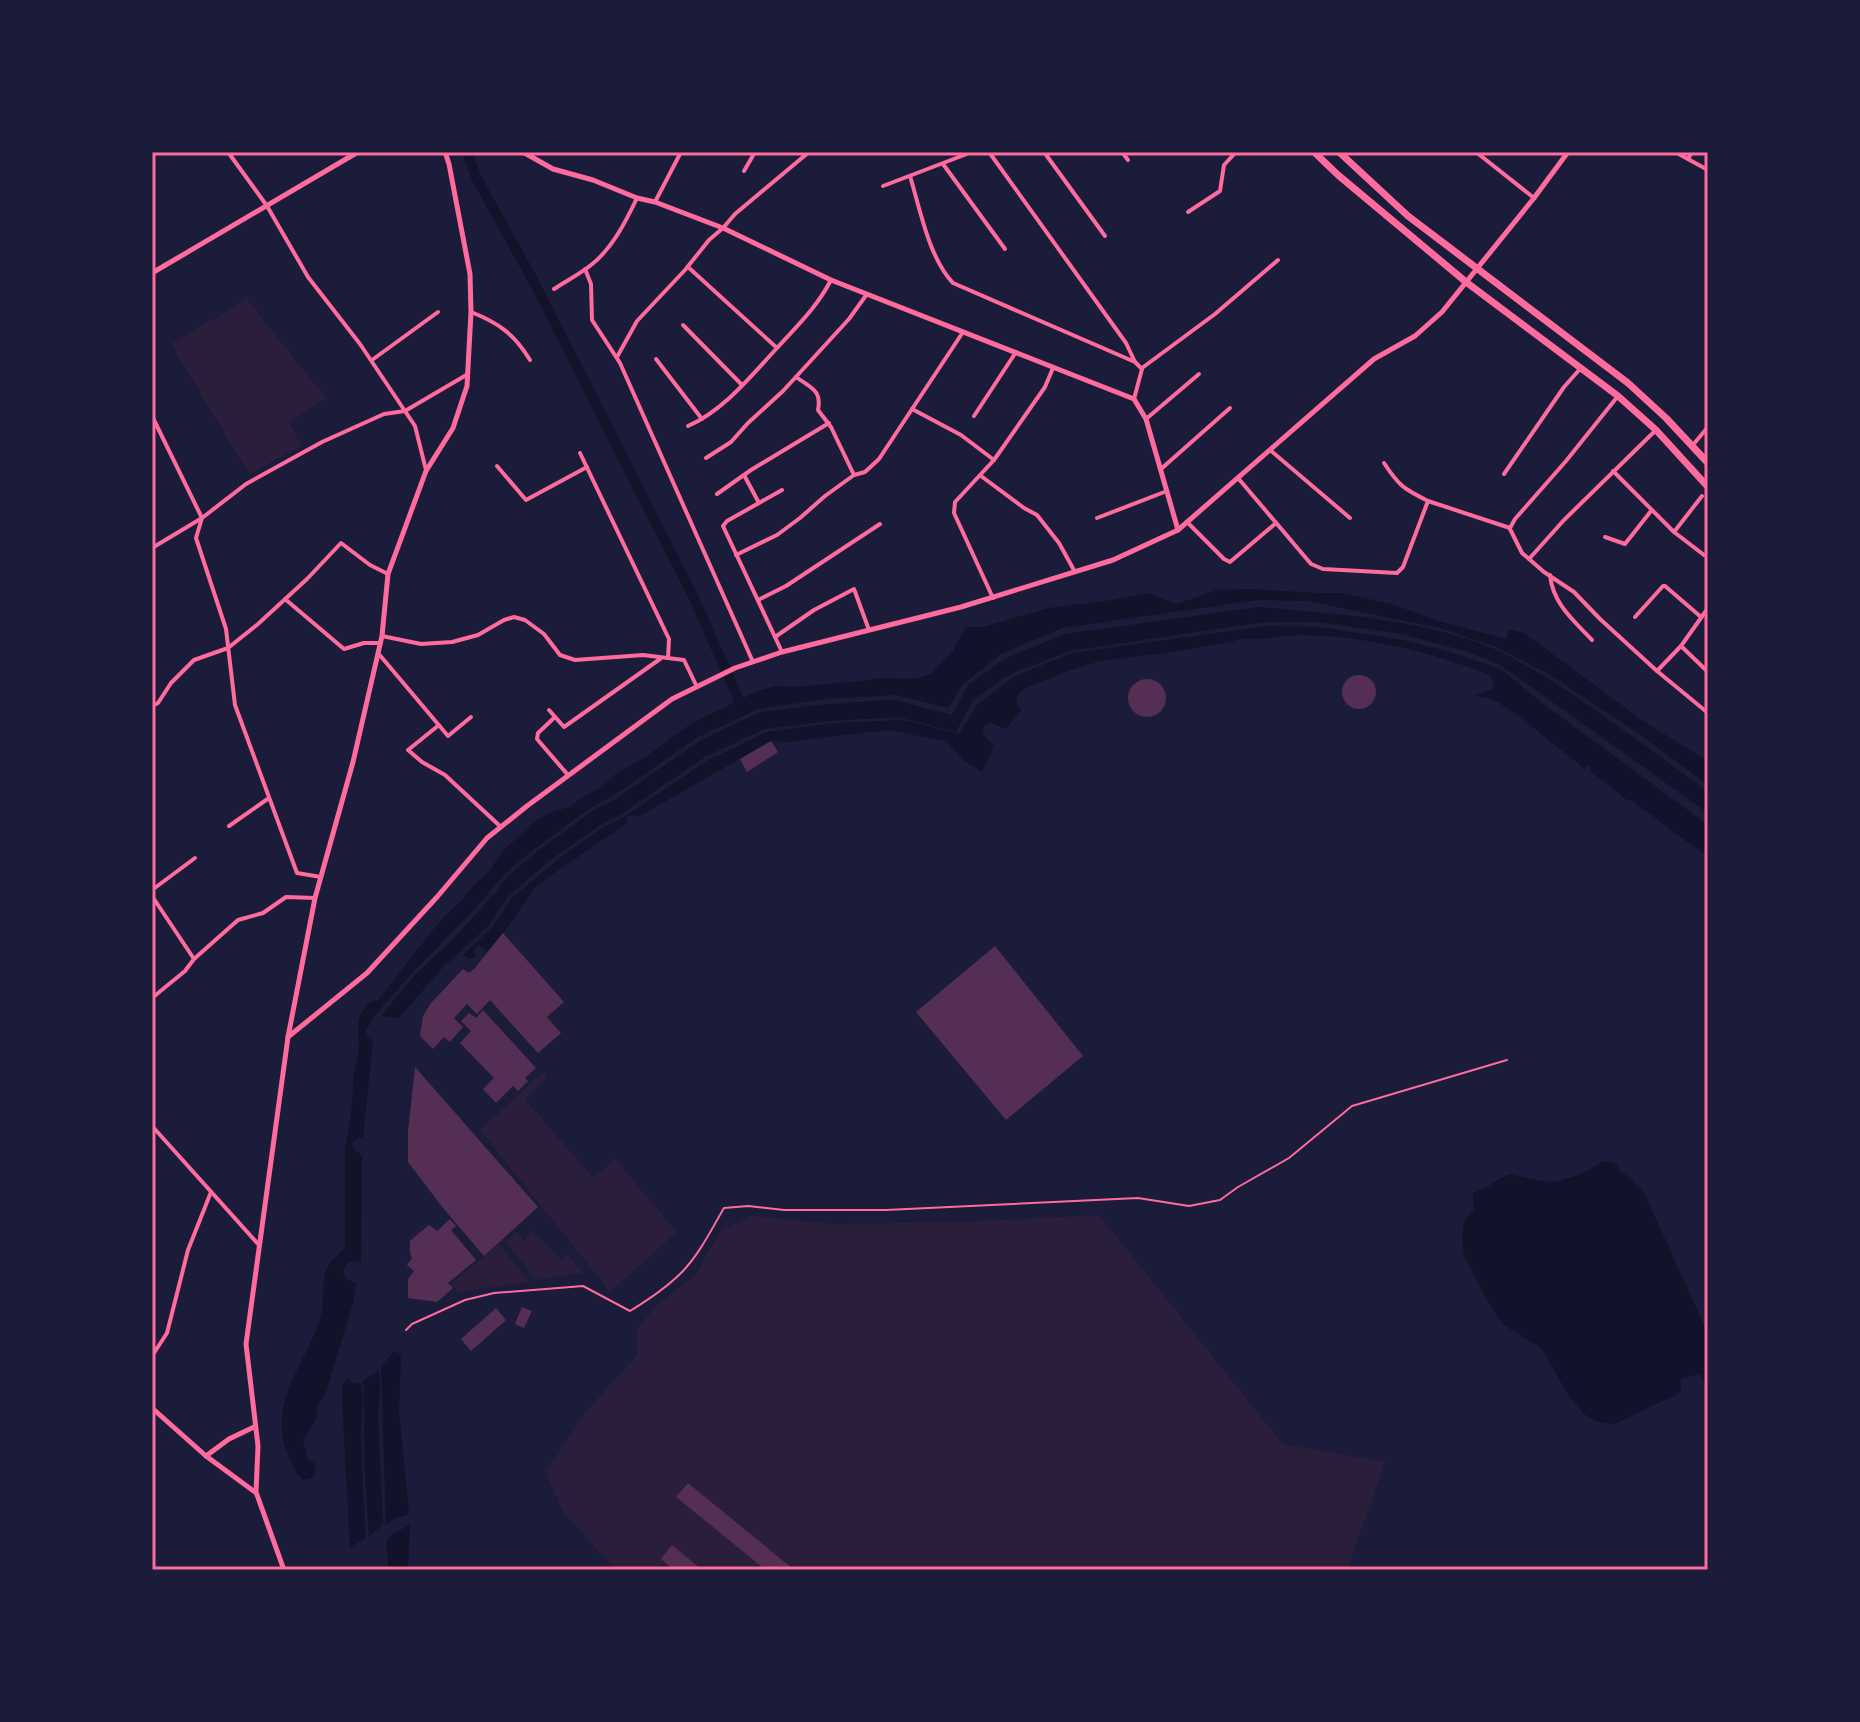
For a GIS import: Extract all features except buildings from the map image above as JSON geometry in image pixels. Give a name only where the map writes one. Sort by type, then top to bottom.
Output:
[{"type":"main road","points":[[1314,152],[1466,282],[1618,396],[1656,430],[1708,487]]},
{"type":"main road","points":[[1339,152],[1408,216],[1628,383],[1708,463]]},
{"type":"street","points":[[228,152],[267,206],[308,277],[371,360],[415,426],[426,471]]},
{"type":"street","points":[[152,273],[358,152]]},
{"type":"street","points":[[284,1570],[256,1492],[258,1446],[246,1344],[288,1037],[315,898],[353,762],[381,640],[388,574],[426,471],[453,428],[467,386],[470,274],[445,152]]},
{"type":"street","points":[[523,152],[553,169],[593,180],[723,228],[831,280],[1134,399],[1146,419],[1178,530]]},
{"type":"street","points":[[655,202],[681,152]]},
{"type":"street","points":[[744,171],[755,152]]},
{"type":"street","points":[[617,357],[637,321],[709,240],[809,152]]},
{"type":"street","points":[[883,186],[972,152]]},
{"type":"street","points":[[989,152],[1142,369]]},
{"type":"street","points":[[1044,152],[1105,236]]},
{"type":"street","points":[[1122,152],[1128,160]]},
{"type":"street","points":[[1188,212],[1220,191],[1224,165],[1236,152]]},
{"type":"street","points":[[1476,152],[1534,198]]},
{"type":"street","points":[[288,1037],[367,973],[487,838],[672,699],[735,668],[782,652],[993,598],[1113,560],[1178,530],[1374,359],[1415,336],[1442,312],[1568,152]]},
{"type":"street","points":[[1675,152],[1708,170]]},
{"type":"street","points":[[1688,159],[1692,152]]},
{"type":"street","points":[[943,164],[1005,249]]},
{"type":"street","points":[[910,176],[932,247],[943,272],[953,283],[1135,362]]},
{"type":"street","points":[[554,289],[593,264],[608,248],[637,198]]},
{"type":"street","points":[[1134,399],[1142,369],[1215,314],[1278,260]]},
{"type":"street","points":[[688,267],[777,348]]},
{"type":"street","points":[[585,269],[591,284],[592,320],[617,357],[753,662]]},
{"type":"street","points":[[688,426],[702,419],[742,385],[819,302],[831,280]]},
{"type":"street","points":[[706,458],[731,442],[796,377],[849,319],[867,294]]},
{"type":"street","points":[[371,360],[438,312]]},
{"type":"street","points":[[471,312],[518,340],[530,360]]},
{"type":"street","points":[[683,325],[742,385]]},
{"type":"street","points":[[736,555],[777,535],[879,459],[964,331]]},
{"type":"street","points":[[974,416],[1016,352]]},
{"type":"street","points":[[656,359],[702,419]]},
{"type":"street","points":[[993,598],[954,513],[955,502],[994,460],[1045,387],[1053,368]]},
{"type":"street","points":[[1504,474],[1564,387],[1581,368]]},
{"type":"street","points":[[152,548],[202,518],[246,484],[322,442],[384,414],[405,411],[468,374]]},
{"type":"street","points":[[1146,419],[1199,374]]},
{"type":"street","points":[[796,377],[818,394],[818,410],[829,423],[854,475]]},
{"type":"street","points":[[1510,528],[1618,396]]},
{"type":"street","points":[[1161,469],[1230,408]]},
{"type":"street","points":[[911,409],[961,435],[994,460]]},
{"type":"street","points":[[152,416],[202,518],[196,538],[226,629],[235,705],[269,798],[297,873],[321,877]]},
{"type":"street","points":[[717,494],[829,423]]},
{"type":"street","points":[[152,430],[158,426]]},
{"type":"street","points":[[1692,446],[1708,427]]},
{"type":"street","points":[[1529,559],[1564,520],[1656,430]]},
{"type":"street","points":[[1269,449],[1350,518]]},
{"type":"street","points":[[549,710],[564,727],[665,658],[669,639],[580,453]]},
{"type":"street","points":[[1384,463],[1396,482],[1428,501],[1510,528],[1522,553],[1574,592],[1657,671],[1708,713]]},
{"type":"street","points":[[497,466],[526,500],[587,467]]},
{"type":"street","points":[[1613,471],[1651,511],[1704,555]]},
{"type":"street","points":[[744,475],[759,503]]},
{"type":"street","points":[[980,475],[1037,515],[1059,543],[1075,572]]},
{"type":"street","points":[[1237,478],[1306,559],[1323,569],[1397,573],[1403,567],[1428,501]]},
{"type":"street","points":[[782,490],[723,526],[782,652]]},
{"type":"street","points":[[1097,518],[1167,491]]},
{"type":"street","points":[[1674,532],[1702,496]]},
{"type":"street","points":[[1605,537],[1625,544],[1651,511]]},
{"type":"street","points":[[1187,522],[1230,562],[1276,523]]},
{"type":"street","points":[[758,600],[786,586],[880,524]]},
{"type":"street","points":[[152,706],[158,703],[171,683],[194,660],[228,648],[285,599],[341,543],[388,574]]},
{"type":"street","points":[[1550,575],[1551,589],[1561,607],[1592,640]]},
{"type":"street","points":[[1635,617],[1665,586],[1701,617]]},
{"type":"street","points":[[775,637],[814,610],[854,589],[869,630]]},
{"type":"street","points":[[285,599],[344,649],[381,640],[421,644],[452,642],[478,635],[514,617],[525,620],[544,634],[560,655],[575,660],[643,655],[684,660],[700,686]]},
{"type":"street","points":[[1657,671],[1681,646],[1708,608]]},
{"type":"street","points":[[1681,646],[1708,672]]},
{"type":"street","points":[[378,653],[448,736],[471,717]]},
{"type":"street","points":[[555,717],[538,733],[537,739],[568,775]]},
{"type":"street","points":[[439,725],[408,750],[445,775],[501,827]]},
{"type":"street","points":[[229,826],[269,798]]},
{"type":"street","points":[[194,959],[152,893],[195,858]]},
{"type":"street","points":[[152,998],[238,920],[263,913],[286,897],[315,898]]},
{"type":"street","points":[[152,1126],[259,1245]]},
{"type":"street","points":[[152,1356],[167,1333],[188,1250],[211,1192]]},
{"type":"street","points":[[152,1408],[206,1456],[256,1492]]},
{"type":"street","points":[[206,1456],[229,1439],[254,1427]]},
{"type":"lane","points":[[406,1330],[412,1324],[465,1300],[538,1288],[583,1286],[630,1311],[681,1273],[724,1208],[886,1210],[1138,1198],[1189,1206],[1220,1200],[1289,1158],[1352,1106],[1507,1060]]},
{"type":"shaded area","points":[[247,299],[326,398],[289,423],[302,446],[249,474],[171,344]]},
{"type":"shaded area","points":[[1217,590],[1342,593],[1395,605],[1438,621],[1507,639],[1508,629],[1524,633],[1646,723],[1708,761],[1708,785],[1635,731],[1549,674],[1494,646],[1439,628],[1308,601],[1258,600],[1062,628],[1001,654],[962,685],[949,708],[895,695],[824,699],[758,709],[698,737],[616,794],[590,808],[524,857],[410,975],[366,1030],[373,1041],[363,1137],[353,1141],[353,1148],[362,1156],[361,1263],[347,1263],[343,1271],[345,1278],[356,1284],[354,1299],[325,1396],[318,1403],[316,1419],[303,1440],[308,1459],[314,1463],[316,1471],[312,1478],[301,1478],[283,1440],[284,1405],[320,1320],[326,1271],[345,1248],[345,1148],[359,1049],[360,1015],[370,1002],[378,1000],[440,921],[488,873],[502,852],[540,818],[570,807],[599,789],[617,773],[647,756],[692,723],[760,690],[879,678],[915,679],[931,674],[953,651],[966,627],[983,627],[1049,608],[1147,593],[1177,604]]},
{"type":"shaded area","points":[[1259,607],[1408,624],[1494,649],[1570,693],[1708,792],[1708,813],[1499,664],[1402,634],[1318,622],[1264,622],[1069,651],[1010,674],[973,700],[956,732],[899,717],[830,721],[764,729],[705,757],[553,858],[508,896],[488,926],[443,967],[399,1018],[381,1016],[413,977],[455,937],[504,880],[526,860],[592,811],[617,798],[701,740],[760,712],[895,700],[952,715],[969,684],[1006,658],[1065,634]]},
{"type":"shaded area","points":[[1266,626],[1319,627],[1402,640],[1501,669],[1546,706],[1708,825],[1708,856],[1633,801],[1627,800],[1591,772],[1591,767],[1585,769],[1520,717],[1495,700],[1474,695],[1492,689],[1494,683],[1490,675],[1446,659],[1348,638],[1302,635],[1246,638],[1167,653],[1100,661],[1030,686],[1021,691],[1017,698],[1021,710],[1006,729],[991,723],[984,726],[983,734],[994,746],[982,772],[965,761],[945,741],[888,730],[787,742],[771,741],[638,817],[632,815],[626,818],[627,823],[537,885],[487,951],[478,945],[474,951],[476,956],[469,959],[463,955],[491,929],[511,899],[556,861],[708,760],[767,732],[833,723],[903,720],[959,734],[978,704],[1013,677],[1072,653]]},
{"type":"shaded area","points":[[543,1072],[547,1077],[525,1099],[593,1178],[615,1159],[677,1232],[610,1292],[480,1130]]},
{"type":"shaded area","points":[[1604,1161],[1614,1162],[1643,1190],[1708,1334],[1708,1377],[1705,1383],[1700,1374],[1681,1379],[1681,1391],[1676,1395],[1614,1424],[1598,1422],[1584,1414],[1569,1396],[1542,1349],[1504,1325],[1490,1306],[1464,1255],[1462,1238],[1464,1222],[1474,1209],[1473,1193],[1509,1174],[1546,1182],[1558,1181],[1579,1175]]},
{"type":"shaded area","points":[[1099,1215],[1283,1444],[1385,1462],[1347,1570],[615,1570],[562,1510],[546,1472],[589,1408],[637,1355],[637,1329],[656,1306],[696,1274],[720,1231],[751,1216],[832,1224]]},
{"type":"shaded area","points":[[533,1231],[561,1260],[568,1254],[583,1273],[536,1280],[506,1242],[517,1232],[524,1240]]},
{"type":"shaded area","points":[[499,1244],[530,1282],[459,1292],[451,1284]]},
{"type":"shaded area","points":[[394,1351],[401,1355],[399,1411],[409,1514],[386,1525],[381,1367]]},
{"type":"shaded area","points":[[379,1370],[383,1525],[369,1536],[362,1382]]},
{"type":"shaded area","points":[[348,1377],[354,1384],[360,1382],[363,1393],[361,1441],[366,1538],[350,1547],[342,1399],[342,1386]]},
{"type":"shaded area","points":[[410,1525],[408,1570],[389,1570],[386,1541]]},
{"type":"waterway","points":[[467,152],[477,179],[534,282],[694,598],[741,705]]}]
